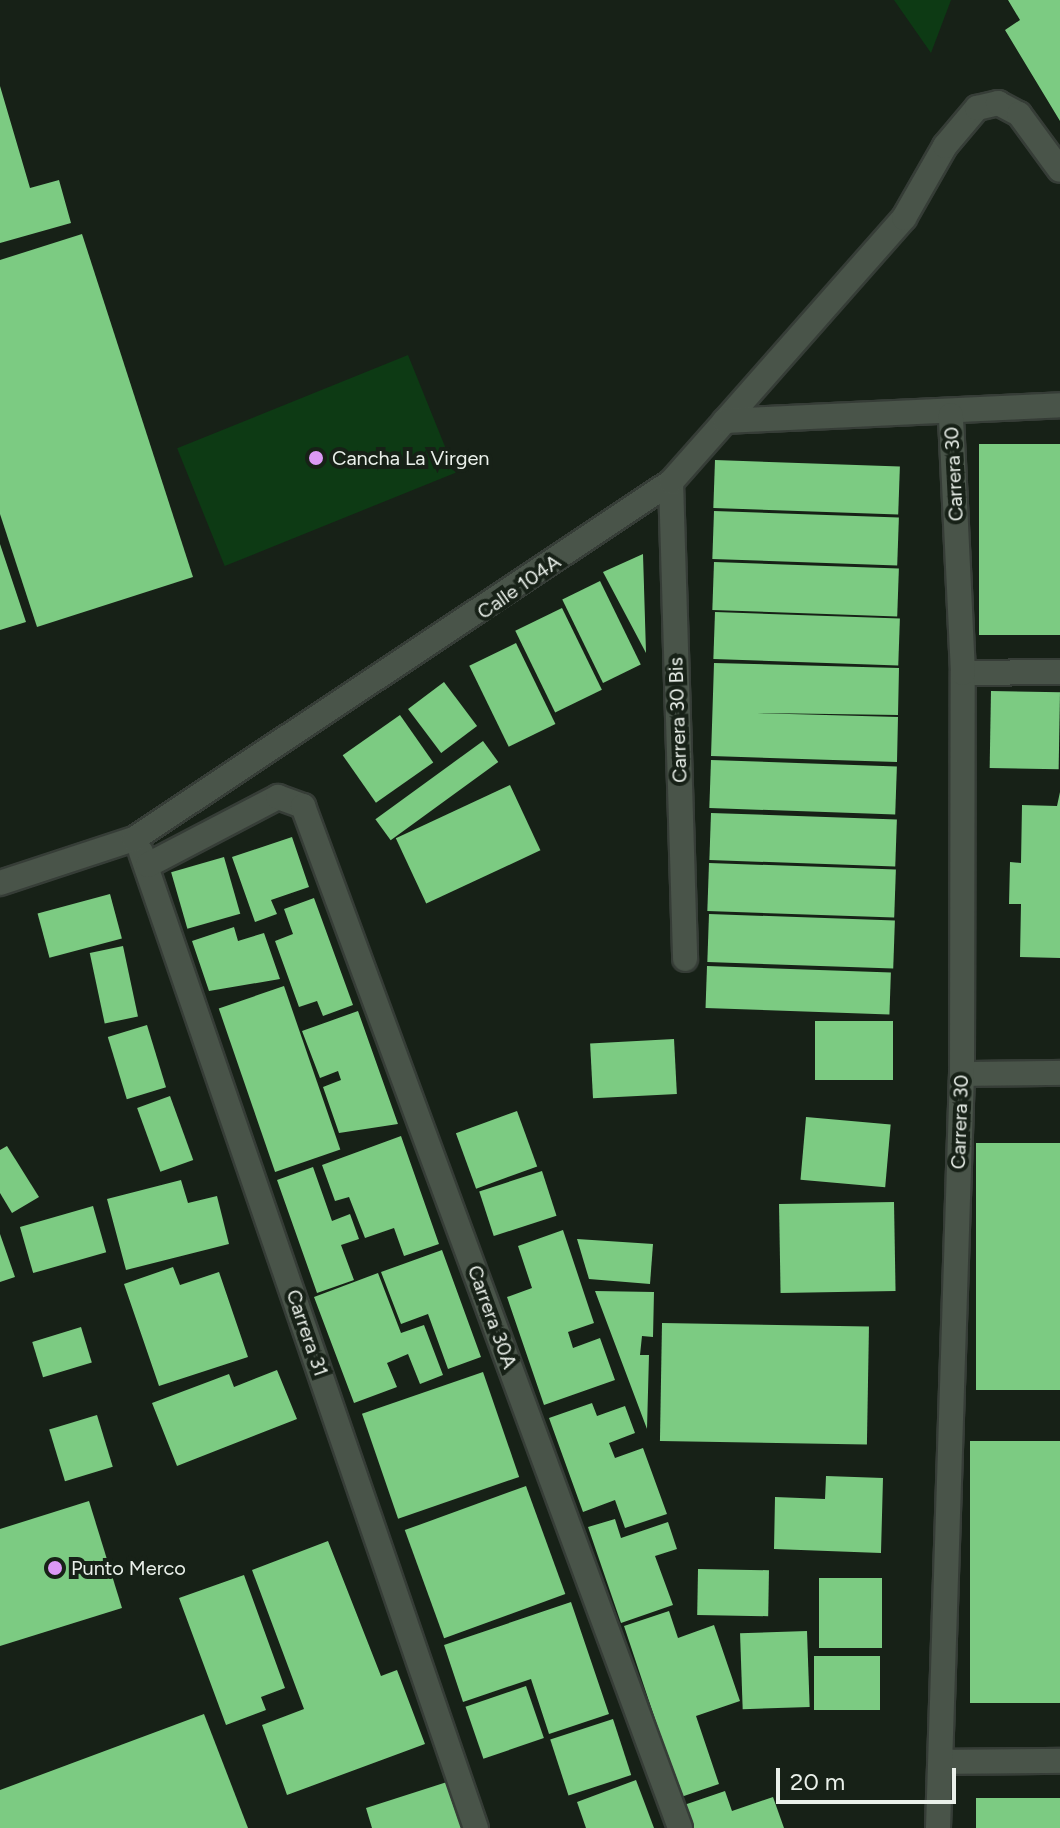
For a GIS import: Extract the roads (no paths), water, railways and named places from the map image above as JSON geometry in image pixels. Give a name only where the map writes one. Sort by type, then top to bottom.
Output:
[{"type":"street","name":"Calle 104A","points":[[0,883],[134,839],[671,482],[904,218],[945,146],[977,108],[998,103],[1019,114],[1060,170]]},
{"type":"street","points":[[725,421],[951,415],[1060,405]]},
{"type":"street","name":"Carrera 30","points":[[932,1825],[941,1762],[962,1074],[963,673],[951,415]]},
{"type":"street","name":"Carrera 30 Bis","points":[[671,482],[685,959]]},
{"type":"street","points":[[963,673],[1060,672]]},
{"type":"street","name":"Carrera 30A","points":[[148,865],[278,797],[303,806],[680,1828]]},
{"type":"street","name":"Carrera 31","points":[[134,839],[148,865],[476,1828]]},
{"type":"street","points":[[962,1074],[1060,1073]]},
{"type":"street","points":[[941,1762],[1060,1761]]},
{"type":"place","name":"Cancha La Virgen","points":[[316,458]]},
{"type":"place","name":"Punto Merco","points":[[55,1568]]}]
